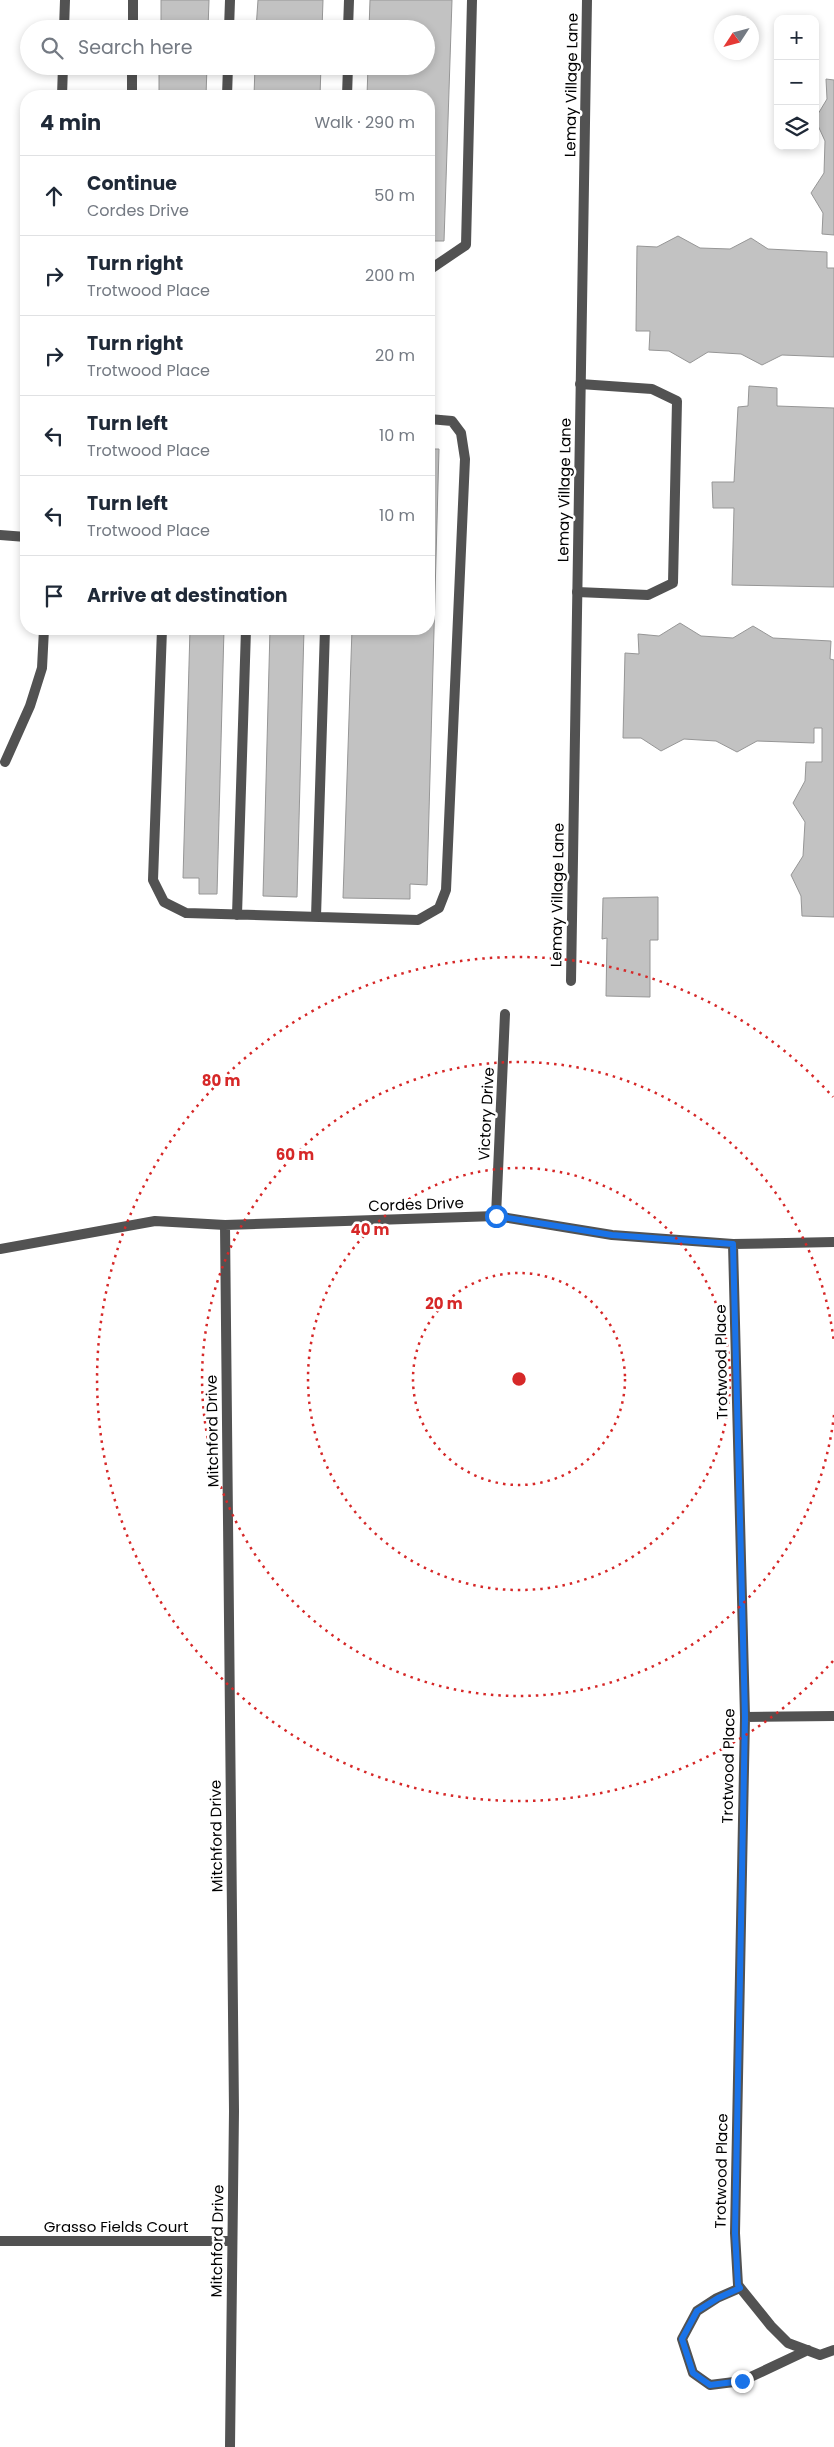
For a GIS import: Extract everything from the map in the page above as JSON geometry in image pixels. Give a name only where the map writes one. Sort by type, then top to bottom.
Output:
[{"type":"street","points":[[64,20],[65,0]]},
{"type":"street","points":[[133,20],[134,0]]},
{"type":"street","points":[[229,20],[230,0]]},
{"type":"street","points":[[348,20],[349,0]]},
{"type":"street","points":[[435,266],[466,246],[472,0]]},
{"type":"street","name":"Lemay Village Lane","points":[[571,981],[587,0]]},
{"type":"street","points":[[62,75],[62,90]]},
{"type":"street","points":[[132,75],[132,90]]},
{"type":"street","points":[[227,90],[228,75]]},
{"type":"street","points":[[347,90],[348,75]]},
{"type":"street","points":[[577,592],[648,595],[673,583],[676,411],[676,401],[652,389],[580,384]]},
{"type":"street","points":[[162,635],[153,880],[164,902],[186,913],[418,920],[439,908],[446,890],[465,459],[461,433],[452,421],[435,420]]},
{"type":"street","points":[[0,535],[20,537]]},
{"type":"street","points":[[5,762],[30,706],[42,668],[44,635]]},
{"type":"street","points":[[237,915],[246,635]]},
{"type":"street","points":[[316,917],[325,635]]},
{"type":"street","name":"Victory Drive","points":[[496,1216],[505,1014]]},
{"type":"street","name":"Cordes Drive","points":[[0,1249],[155,1221],[225,1225],[496,1216],[612,1235],[733,1244],[834,1242]]},
{"type":"street","name":"Mitchford Drive","points":[[225,1225],[234,2111],[230,2447]]},
{"type":"street","name":"Trotwood Place","points":[[733,1244],[745,1717],[735,2233],[738,2285],[740,2288]]},
{"type":"street","points":[[745,1717],[834,1716]]},
{"type":"street","name":"Grasso Fields Court","points":[[0,2241],[232,2241]]},
{"type":"street","points":[[808,2350],[742,2381],[710,2385],[693,2373],[682,2339],[697,2311],[718,2298],[740,2288],[771,2326],[788,2342],[808,2350],[820,2355],[834,2350]]},
{"type":"building","points":[[161,0],[209,0],[208,20],[161,20]]},
{"type":"building","points":[[258,0],[323,0],[322,20],[257,20]]},
{"type":"building","points":[[370,0],[452,0],[444,241],[435,241],[435,90],[367,90],[368,75],[435,75],[435,20],[369,20]]},
{"type":"building","points":[[159,75],[207,75],[206,90],[159,90]]},
{"type":"building","points":[[255,75],[321,75],[320,90],[254,90]]},
{"type":"building","points":[[826,79],[834,80],[834,235],[822,234],[823,213],[811,193],[824,173],[825,141],[819,128],[819,112],[827,99]]},
{"type":"building","points":[[678,236],[700,248],[730,249],[751,238],[768,249],[827,252],[827,268],[834,268],[834,357],[782,355],[762,365],[741,354],[708,352],[690,363],[669,351],[649,350],[650,331],[636,331],[637,246],[657,247]]},
{"type":"building","points":[[749,386],[777,388],[777,406],[834,408],[834,587],[732,585],[734,508],[713,508],[712,482],[734,482],[738,407],[748,406]]},
{"type":"building","points":[[435,449],[439,449],[435,594]]},
{"type":"building","points":[[680,623],[701,636],[733,638],[753,626],[773,638],[831,641],[830,659],[834,660],[834,917],[802,916],[801,896],[791,875],[803,856],[805,822],[793,803],[805,781],[806,762],[822,762],[822,728],[814,728],[814,743],[757,741],[737,752],[716,741],[684,739],[661,751],[641,738],[623,738],[625,653],[639,654],[638,634],[659,636]]},
{"type":"building","points":[[190,635],[224,635],[217,894],[199,894],[199,878],[183,878]]},
{"type":"building","points":[[270,635],[304,635],[297,897],[263,896]]},
{"type":"building","points":[[352,635],[434,635],[427,885],[410,884],[410,899],[343,898]]},
{"type":"building","points":[[658,897],[658,940],[650,940],[650,997],[606,996],[607,938],[602,939],[603,898]]},
{"type":"route","points":[[496,1216],[612,1235],[733,1244],[745,1717],[735,2233],[738,2285],[740,2288],[718,2298],[697,2311],[682,2339],[693,2373],[710,2385],[742,2381]]}]
